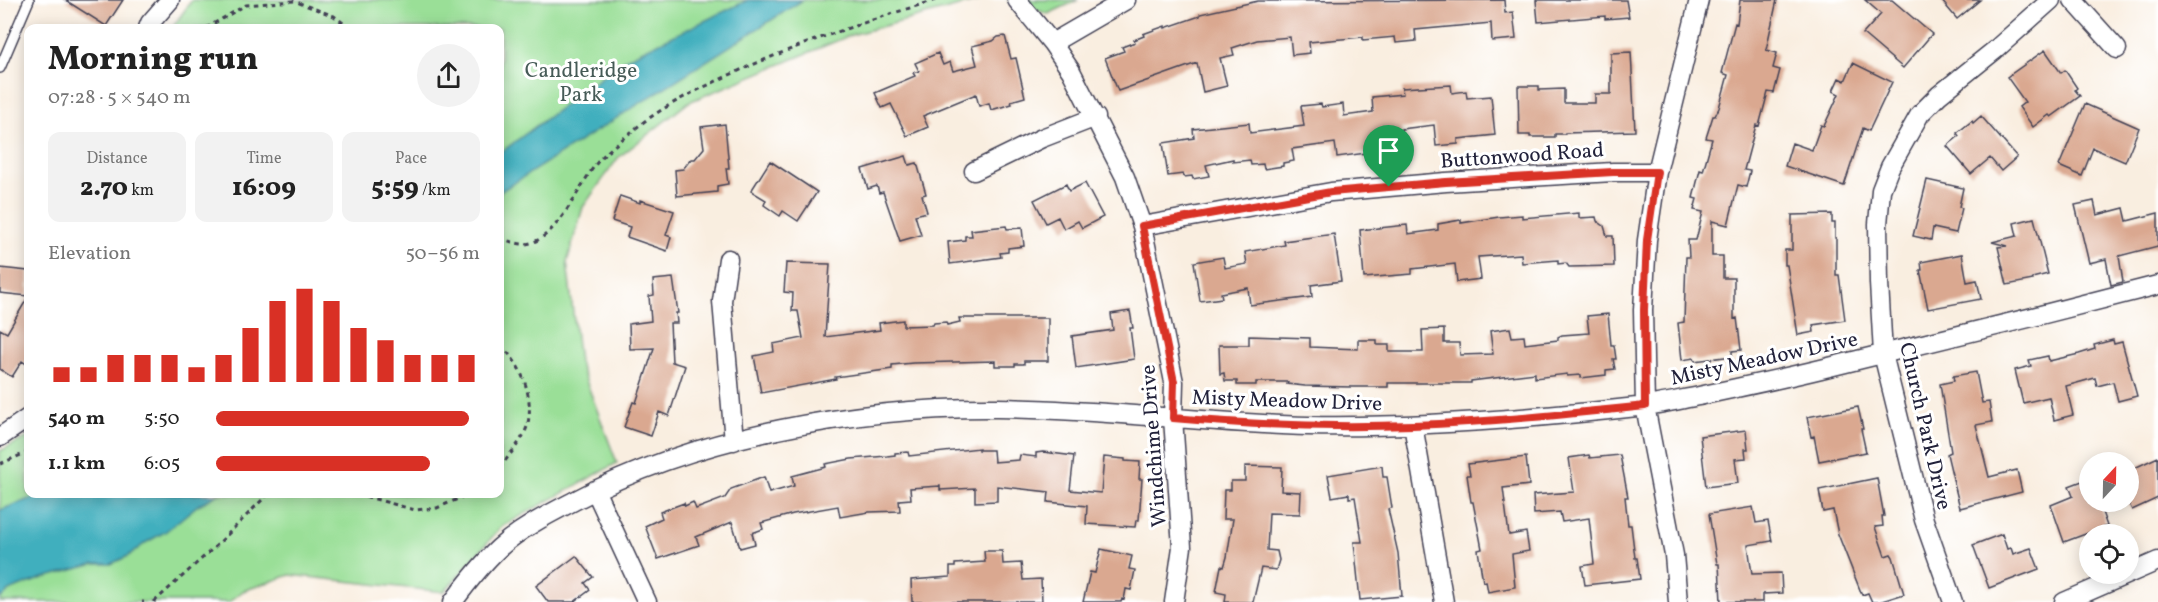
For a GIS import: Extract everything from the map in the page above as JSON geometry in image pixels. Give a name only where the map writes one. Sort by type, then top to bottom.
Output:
[{"type":"street","points":[[150,24],[170,0]]},
{"type":"street","name":"Windchime Drive","points":[[1017,0],[1052,43],[1071,71],[1125,177],[1142,226],[1174,382],[1173,418],[1182,547],[1174,602]]},
{"type":"street","points":[[1052,43],[1126,0]]},
{"type":"street","points":[[1678,602],[1674,555],[1645,406],[1646,251],[1657,172],[1699,0]]},
{"type":"street","name":"Church Park Drive","points":[[1953,602],[1924,520],[1883,354],[1878,224],[1881,190],[1890,167],[1920,114],[1939,95],[1995,50],[2051,0]]},
{"type":"street","points":[[2073,0],[2116,49]]},
{"type":"street","points":[[974,171],[1042,138],[1096,117]]},
{"type":"street","name":"Buttonwood Road","points":[[1142,226],[1331,192],[1446,182],[1613,172],[1657,172]]},
{"type":"street","points":[[728,259],[722,301],[734,441]]},
{"type":"street","name":"Misty Meadow Drive","points":[[453,602],[500,546],[540,519],[595,490],[650,465],[734,441],[813,423],[918,410],[994,408],[1062,409],[1236,424],[1413,425],[1530,418],[1645,406],[1761,383],[2158,285]]},
{"type":"street","points":[[0,437],[24,421]]},
{"type":"street","points":[[1413,425],[1444,602]]},
{"type":"street","points":[[595,490],[647,602]]},
{"type":"street","points":[[2064,602],[2158,561]]},
{"type":"lane","points":[[0,68],[29,0]]},
{"type":"path","points":[[246,5],[247,0]]},
{"type":"path","points":[[504,239],[523,244],[534,242],[545,235],[560,220],[597,162],[638,126],[689,95],[752,65],[825,36],[936,0]]},
{"type":"path","points":[[213,24],[246,5],[294,1],[334,16],[345,24]]},
{"type":"path","points":[[504,351],[520,371],[529,394],[530,411],[525,433],[504,462]]},
{"type":"path","points":[[0,464],[24,455]]},
{"type":"path","points":[[154,602],[218,544],[264,498]]},
{"type":"path","points":[[372,498],[415,510],[437,508],[461,498]]},
{"type":"green space","name":"Candleridge Park","points":[[192,0],[981,0],[851,35],[689,102],[618,158],[583,207],[567,262],[579,362],[617,463],[501,527],[444,592],[290,575],[243,591],[229,602],[0,602],[0,451],[24,439],[24,498],[504,498],[504,24],[175,24]]},
{"type":"green space","points":[[1007,0],[1078,0],[1048,14]]},
{"type":"water","points":[[748,0],[803,0],[504,189],[504,150],[629,57]]},
{"type":"water","points":[[32,498],[211,498],[198,505],[165,532],[128,556],[111,564],[94,564],[40,579],[11,590],[0,599],[0,510]]},
{"type":"building","points":[[65,0],[123,0],[107,24],[103,24]]},
{"type":"building","points":[[1504,0],[1505,13],[1513,12],[1516,39],[1492,41],[1491,23],[1415,30],[1416,41],[1396,43],[1395,37],[1363,40],[1363,37],[1309,42],[1310,53],[1292,55],[1290,37],[1257,40],[1232,48],[1234,55],[1220,58],[1227,86],[1203,92],[1197,63],[1118,91],[1105,58],[1124,51],[1122,47],[1135,42],[1134,40],[1144,36],[1143,34],[1200,16],[1200,14],[1258,1]]},
{"type":"building","points":[[1536,0],[1626,0],[1629,17],[1605,19],[1605,16],[1538,22]]},
{"type":"building","points":[[1740,0],[1777,0],[1766,50],[1777,53],[1773,68],[1780,70],[1774,93],[1768,92],[1759,126],[1756,125],[1744,170],[1750,171],[1746,187],[1738,185],[1728,225],[1712,221],[1712,256],[1723,256],[1723,278],[1734,278],[1734,319],[1737,318],[1741,350],[1732,351],[1732,356],[1695,361],[1694,358],[1682,360],[1678,323],[1684,322],[1686,257],[1689,257],[1688,240],[1696,240],[1703,212],[1694,210],[1697,199],[1693,198],[1700,170],[1703,171],[1712,139],[1706,138],[1713,116],[1719,108],[1728,75],[1722,73],[1735,23],[1737,24]]},
{"type":"building","points":[[1865,0],[1892,0],[1932,34],[1903,68],[1863,34],[1881,14]]},
{"type":"building","points":[[1941,0],[1980,0],[1957,19]]},
{"type":"building","points":[[1005,36],[1011,59],[1016,58],[1025,97],[1011,101],[1012,104],[991,110],[989,103],[979,106],[976,94],[923,116],[928,127],[907,136],[891,104],[882,108],[875,93],[915,76],[913,73],[919,71],[915,63],[938,53],[943,65],[950,62],[953,71],[977,65],[972,46]]},
{"type":"building","points":[[2045,50],[2061,73],[2065,70],[2080,96],[2033,127],[2019,107],[2025,102],[2007,77]]},
{"type":"building","points":[[1631,52],[1635,131],[1565,133],[1555,134],[1555,137],[1519,135],[1518,86],[1539,86],[1539,90],[1564,89],[1564,103],[1595,103],[1595,94],[1611,94],[1611,53]]},
{"type":"building","points":[[1853,63],[1892,82],[1869,131],[1863,128],[1844,186],[1785,166],[1792,143],[1812,150],[1821,125],[1824,126],[1839,94],[1833,91],[1839,78],[1845,81]]},
{"type":"building","points":[[1451,85],[1452,93],[1466,91],[1467,98],[1491,96],[1495,135],[1458,139],[1458,144],[1436,146],[1434,125],[1401,129],[1403,148],[1337,157],[1335,143],[1292,149],[1294,161],[1283,163],[1283,166],[1264,169],[1263,164],[1251,165],[1250,160],[1233,162],[1233,159],[1206,165],[1209,176],[1193,179],[1192,176],[1184,177],[1183,174],[1168,176],[1163,143],[1194,138],[1193,129],[1249,123],[1250,133],[1304,126],[1301,106],[1321,104],[1322,107],[1343,104],[1344,116],[1373,112],[1372,97],[1403,94],[1402,88]]},
{"type":"building","points":[[2085,104],[2139,128],[2125,162],[2093,148],[2082,176],[2059,166]]},
{"type":"building","points":[[1981,116],[2017,157],[2001,171],[1990,158],[1971,174],[1947,146],[1959,136],[1957,133]]},
{"type":"building","points":[[725,124],[728,184],[717,186],[717,192],[677,196],[675,170],[683,169],[704,148],[701,127]]},
{"type":"building","points":[[906,156],[909,165],[917,163],[926,194],[922,195],[927,212],[915,215],[921,235],[900,241],[883,192],[879,193],[877,186],[868,189],[862,169]]},
{"type":"building","points":[[770,161],[817,192],[798,221],[783,211],[780,216],[764,205],[766,200],[751,191]]},
{"type":"building","points":[[1927,180],[1963,188],[1959,207],[1962,208],[1956,233],[1933,228],[1931,240],[1913,236]]},
{"type":"building","points":[[1085,183],[1103,217],[1082,228],[1078,221],[1064,229],[1058,217],[1046,223],[1034,200],[1066,184],[1069,191]]},
{"type":"building","points":[[620,196],[674,211],[666,235],[671,237],[667,251],[627,237],[630,227],[612,221]]},
{"type":"building","points":[[2094,201],[2097,215],[2124,208],[2127,221],[2158,213],[2158,246],[2119,256],[2123,282],[2111,285],[2106,259],[2089,263],[2075,205]]},
{"type":"building","points":[[1579,213],[1579,218],[1596,217],[1597,221],[1604,226],[1607,236],[1613,236],[1614,266],[1569,267],[1566,263],[1558,264],[1558,260],[1522,263],[1521,254],[1478,257],[1481,279],[1457,282],[1455,264],[1412,269],[1412,274],[1364,278],[1360,230],[1407,225],[1408,234],[1438,230],[1438,224],[1461,220],[1461,223],[1522,215],[1522,218]]},
{"type":"building","points":[[1832,214],[1836,238],[1836,275],[1839,275],[1845,320],[1813,325],[1814,332],[1798,335],[1787,265],[1785,265],[1785,250],[1792,250],[1792,215]]},
{"type":"building","points":[[2034,218],[2048,274],[2032,278],[2033,280],[2007,285],[1998,247],[2007,246],[1992,242],[2017,236],[2014,223]]},
{"type":"building","points":[[1006,226],[1007,229],[1022,228],[1024,246],[1008,248],[1008,252],[1000,253],[1001,257],[950,264],[948,242],[965,240],[965,236],[972,236],[971,230]]},
{"type":"building","points":[[1334,234],[1341,281],[1311,285],[1312,297],[1250,305],[1248,288],[1221,293],[1222,298],[1200,301],[1194,262],[1223,257],[1225,268],[1247,264],[1245,252],[1285,245],[1284,241]]},
{"type":"building","points":[[1962,254],[1967,282],[1977,280],[1981,299],[1928,309],[1920,270],[1922,270],[1921,262]]},
{"type":"building","points":[[786,263],[830,264],[825,337],[880,330],[879,323],[903,320],[903,326],[946,322],[947,325],[960,322],[959,318],[1048,318],[1048,361],[1024,361],[1024,364],[1015,364],[1015,366],[995,366],[995,361],[892,365],[892,369],[835,377],[836,379],[761,393],[754,356],[774,352],[773,344],[803,338],[798,311],[792,311],[793,293],[784,292]]},
{"type":"building","points":[[0,268],[24,271],[24,296],[0,293]]},
{"type":"building","points":[[673,278],[678,313],[676,313],[677,323],[670,323],[672,362],[685,366],[669,416],[659,412],[651,436],[624,427],[633,402],[636,403],[654,348],[630,349],[629,324],[651,321],[649,296],[654,295],[653,280]]},
{"type":"building","points":[[24,304],[24,362],[22,361],[12,377],[0,369],[0,329],[7,333]]},
{"type":"building","points":[[1130,311],[1134,359],[1076,368],[1072,336],[1113,330],[1111,314]]},
{"type":"building","points":[[1608,314],[1611,345],[1614,345],[1616,359],[1613,359],[1615,369],[1606,370],[1606,375],[1581,378],[1581,375],[1567,376],[1567,374],[1535,378],[1535,373],[1471,381],[1471,383],[1388,383],[1388,387],[1353,387],[1305,386],[1287,384],[1288,382],[1256,382],[1256,385],[1237,385],[1237,381],[1225,381],[1224,373],[1220,374],[1219,345],[1249,345],[1249,336],[1310,338],[1310,347],[1358,349],[1358,340],[1377,340],[1377,345],[1389,345],[1389,352],[1423,352],[1422,330],[1444,329],[1444,343],[1459,343],[1460,355],[1493,354],[1490,331],[1510,328],[1512,337],[1524,336],[1525,344],[1558,340],[1558,337],[1562,335],[1589,333],[1587,316]]},
{"type":"building","points":[[2113,340],[2114,344],[2122,342],[2137,396],[2118,401],[2113,382],[2097,386],[2095,378],[2066,386],[2073,415],[2054,420],[2049,397],[2023,403],[2015,370],[2031,366],[2029,360],[2048,356],[2049,361],[2079,354],[2095,349],[2094,345]]},
{"type":"building","points":[[1976,372],[1982,403],[1989,402],[1992,422],[1976,425],[1989,477],[2017,470],[2022,492],[1960,508],[1947,454],[1951,452],[1940,384],[1954,381],[1953,376]]},
{"type":"building","points":[[1858,407],[1866,452],[1819,461],[1807,417]]},
{"type":"building","points":[[1746,430],[1748,449],[1745,449],[1746,458],[1735,459],[1738,483],[1706,487],[1700,436]]},
{"type":"building","points":[[979,448],[979,450],[993,450],[994,462],[1019,460],[1020,455],[1036,457],[1036,453],[1043,452],[1074,456],[1070,490],[1101,493],[1104,457],[1140,462],[1139,479],[1142,479],[1139,520],[1136,520],[1135,527],[1086,524],[1087,506],[1048,502],[1049,492],[997,486],[997,501],[975,502],[975,488],[940,490],[940,486],[910,488],[911,499],[899,500],[900,511],[869,512],[840,517],[838,506],[793,514],[761,523],[763,529],[752,533],[755,544],[740,548],[732,522],[696,537],[699,545],[658,559],[645,526],[662,518],[660,512],[693,502],[696,509],[725,498],[731,489],[764,477],[769,493],[794,486],[792,476],[826,467],[825,464],[895,455],[895,453],[908,452],[909,456]]},
{"type":"building","points":[[1589,455],[1590,458],[1620,455],[1628,497],[1625,497],[1628,525],[1631,525],[1640,579],[1585,585],[1582,566],[1594,564],[1589,518],[1562,522],[1560,512],[1534,514],[1533,495],[1574,492],[1569,458]]},
{"type":"building","points":[[1526,457],[1529,485],[1503,488],[1509,535],[1526,532],[1529,551],[1512,554],[1515,587],[1488,592],[1486,581],[1483,582],[1478,550],[1482,549],[1473,502],[1471,502],[1467,475],[1470,475],[1468,464]]},
{"type":"building","points":[[2158,457],[2158,498],[2139,507],[2139,466]]},
{"type":"building","points":[[1245,466],[1282,467],[1281,491],[1301,492],[1300,514],[1269,513],[1267,550],[1277,551],[1279,560],[1276,570],[1261,568],[1253,602],[1225,602],[1226,594],[1216,592],[1221,566],[1224,567],[1227,557],[1233,519],[1223,519],[1224,490],[1231,490],[1231,481],[1245,481]]},
{"type":"building","points":[[1382,466],[1383,477],[1387,477],[1392,508],[1388,509],[1398,553],[1402,596],[1360,600],[1354,542],[1362,542],[1355,497],[1349,498],[1349,494],[1332,497],[1328,475]]},
{"type":"building","points":[[1877,478],[1884,516],[1882,516],[1883,526],[1875,527],[1885,556],[1891,554],[1893,557],[1904,594],[1872,602],[1868,593],[1862,595],[1838,534],[1833,510],[1823,512],[1819,490]]},
{"type":"building","points":[[2079,482],[2079,512],[2102,512],[2106,524],[2079,524],[2079,536],[2064,542],[2051,505],[2073,496],[2069,486]]},
{"type":"building","points":[[1753,507],[1756,523],[1768,521],[1772,541],[1748,545],[1752,574],[1781,573],[1782,593],[1763,594],[1763,602],[1721,602],[1719,564],[1717,564],[1709,514]]},
{"type":"building","points":[[2002,534],[2007,549],[2011,548],[2013,554],[2031,548],[2039,569],[1989,588],[1973,545]]},
{"type":"building","points":[[1101,549],[1132,556],[1129,569],[1135,570],[1131,590],[1126,589],[1124,600],[1122,599],[1121,602],[1083,602],[1090,572],[1095,573]]},
{"type":"building","points":[[984,551],[1002,551],[1003,564],[1021,563],[1023,580],[1041,579],[1042,602],[912,602],[911,580],[950,577],[950,567],[955,567],[955,564],[985,562]]},
{"type":"building","points":[[576,556],[593,577],[585,583],[590,590],[574,602],[548,602],[536,586]]},
{"type":"route","points":[[1613,172],[1657,172],[1647,240],[1644,310],[1645,406],[1530,418],[1413,425],[1236,424],[1173,418],[1174,382],[1142,226],[1331,192],[1389,187],[1613,172]]}]
